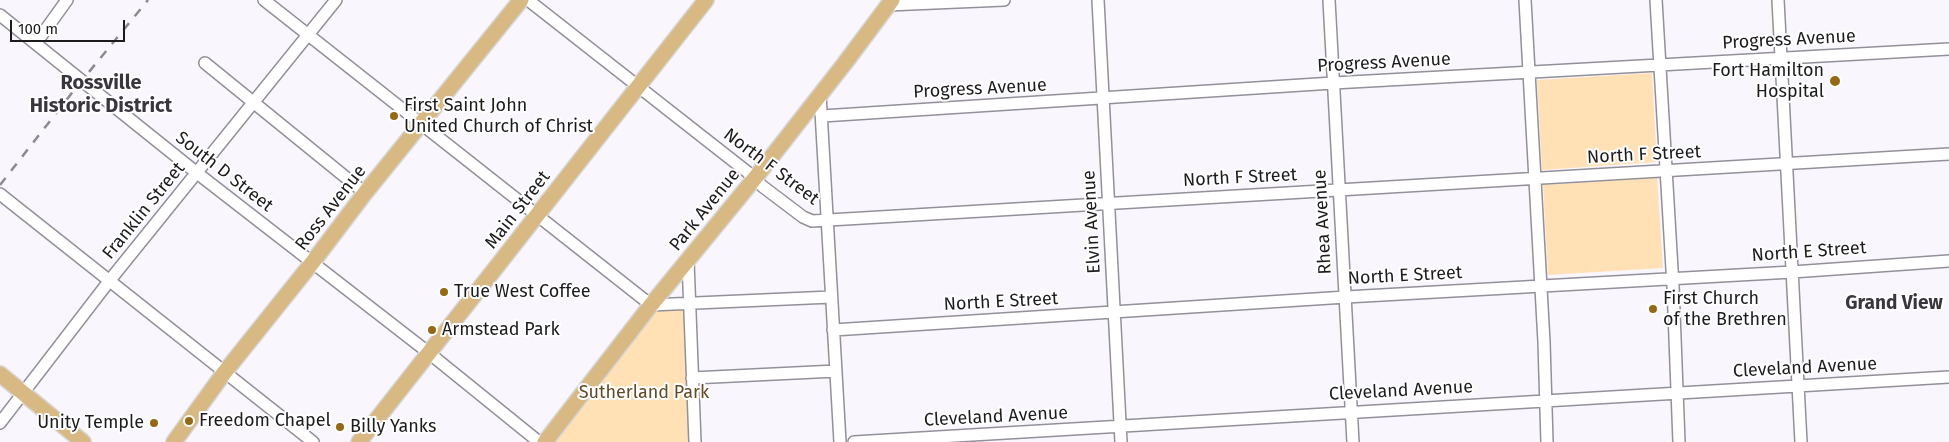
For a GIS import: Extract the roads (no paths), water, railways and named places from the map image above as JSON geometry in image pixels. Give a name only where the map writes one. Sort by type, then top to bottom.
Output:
[{"type":"main road","name":"Ross Avenue","points":[[174,442],[224,373],[365,193],[521,0]]},
{"type":"main road","name":"Main Street","points":[[359,442],[706,0]]},
{"type":"main road","name":"Park Avenue","points":[[545,442],[651,306],[755,178],[890,3]]},
{"type":"main road","points":[[0,374],[83,442]]},
{"type":"street","points":[[36,43],[67,0]]},
{"type":"street","points":[[264,0],[651,306],[831,297]]},
{"type":"street","name":"Franklin Street","points":[[0,423],[110,280],[309,36],[336,0]]},
{"type":"street","name":"North F Street","points":[[528,0],[755,178],[762,186],[803,217],[812,221],[1949,154]]},
{"type":"street","points":[[890,3],[1004,0]]},
{"type":"street","name":"Elvin Avenue","points":[[1098,0],[1121,442]]},
{"type":"street","name":"Rhea Avenue","points":[[1329,0],[1353,442]]},
{"type":"street","points":[[1525,0],[1547,442]]},
{"type":"street","points":[[1656,0],[1672,277],[1679,442]]},
{"type":"street","points":[[1778,0],[1801,442]]},
{"type":"street","name":"South D Street","points":[[0,15],[197,173],[429,353],[539,442]]},
{"type":"street","name":"Progress Avenue","points":[[822,116],[1333,83],[1949,49]]},
{"type":"street","points":[[205,63],[365,193]]},
{"type":"street","points":[[820,94],[840,442]]},
{"type":"street","points":[[1,196],[110,280],[224,373],[313,442]]},
{"type":"street","name":"North E Street","points":[[833,330],[1672,277],[1792,272],[1949,260]]},
{"type":"street","points":[[688,261],[695,442]]},
{"type":"street","points":[[692,378],[836,371]]},
{"type":"street","name":"Cleveland Avenue","points":[[854,442],[1120,428],[1546,400],[1949,377]]},
{"type":"railway","points":[[0,185],[148,0]]},
{"type":"place","name":"Fort Hamilton Hospital","points":[[1835,81]]},
{"type":"place","name":"First Saint John United Church of Christ","points":[[394,116]]},
{"type":"place","name":"True West Coffee","points":[[444,292]]},
{"type":"place","name":"First Church of the Brethren","points":[[1653,309]]},
{"type":"place","name":"Armstead Park","points":[[432,330]]},
{"type":"place","name":"Freedom Chapel","points":[[189,421]]},
{"type":"place","name":"Unity Temple","points":[[154,423]]},
{"type":"place","name":"Billy Yanks","points":[[340,427]]},
{"type":"district","name":"Rossville Historic District","points":[[101,94]]},
{"type":"district","name":"Grand View","points":[[1894,304]]},
{"type":"park label","name":"Sutherland Park","points":[[644,393]]}]
